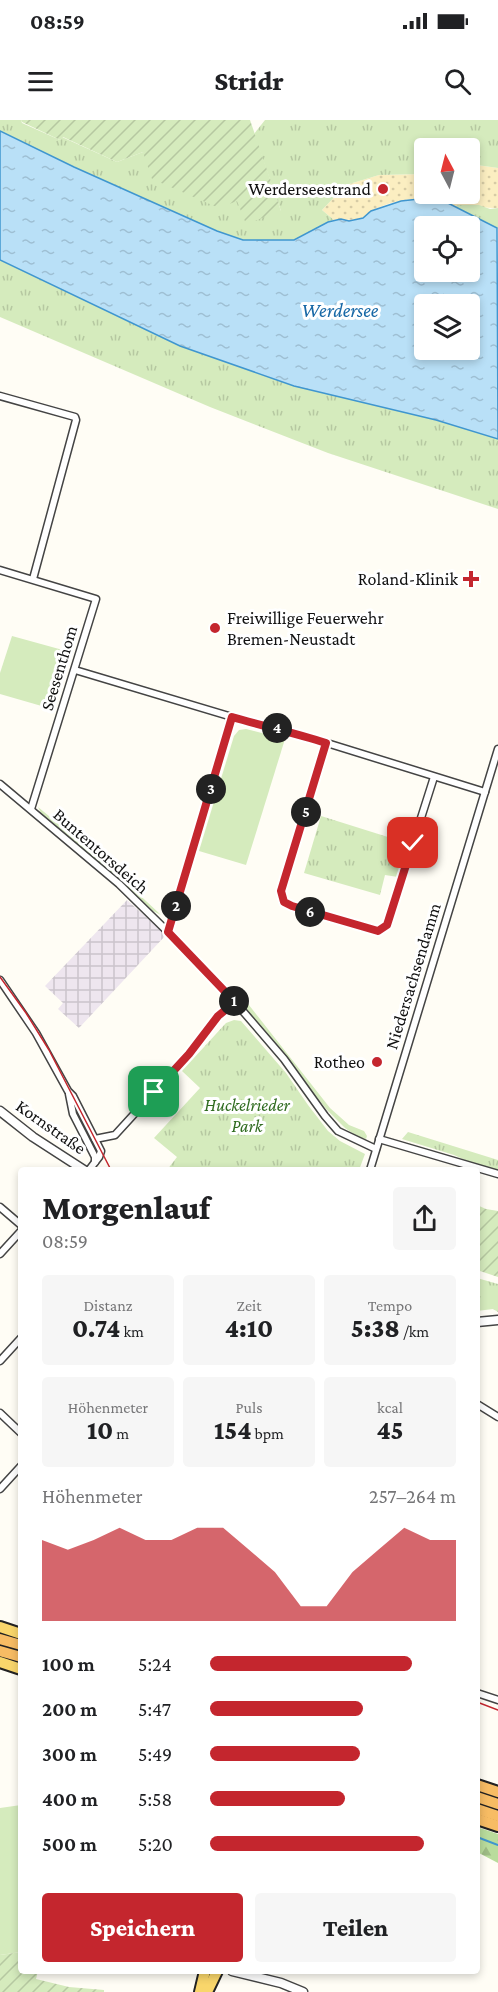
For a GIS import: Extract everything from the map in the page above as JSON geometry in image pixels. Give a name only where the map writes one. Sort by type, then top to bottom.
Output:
[{"type":"highway","points":[[0,1639],[18,1644]]},
{"type":"highway","points":[[0,1651],[18,1656]]},
{"type":"highway","points":[[480,1786],[498,1792]]},
{"type":"highway","points":[[480,1798],[498,1804]]},
{"type":"highway","points":[[480,1810],[498,1816]]},
{"type":"highway","points":[[480,1820],[498,1828]]},
{"type":"main road","points":[[0,1627],[18,1633]]},
{"type":"main road","points":[[0,1662],[18,1668]]},
{"type":"main road","points":[[200,1992],[204,1974]]},
{"type":"main road","points":[[207,1992],[216,1974]]},
{"type":"street","points":[[0,396],[75,417],[76,420],[33,579],[0,570]]},
{"type":"street","name":"Seesenthom","points":[[31,809],[96,599],[33,579]]},
{"type":"street","points":[[75,670],[259,725],[272,726],[485,792]]},
{"type":"street","points":[[168,932],[232,717]]},
{"type":"street","points":[[326,743],[281,891],[284,902],[292,906],[375,931],[387,925],[434,777]]},
{"type":"street","name":"Niedersachsendamm","points":[[371,1167],[498,748]]},
{"type":"street","name":"Buntentorsdeich","points":[[0,784],[119,884],[168,932],[235,1002],[291,1067],[338,1131],[376,1149]]},
{"type":"street","points":[[0,980],[35,1031],[73,1096],[101,1151],[91,1167]]},
{"type":"street","points":[[95,1139],[115,1135],[189,1054],[218,1016],[235,1002]]},
{"type":"street","points":[[68,1091],[73,1114],[95,1156],[95,1162]]},
{"type":"street","name":"Kornstraße","points":[[0,1111],[76,1167]]},
{"type":"street","points":[[379,1138],[475,1167]]},
{"type":"street","points":[[480,1169],[498,1174]]},
{"type":"street","points":[[0,1206],[18,1222]]},
{"type":"street","points":[[0,1254],[18,1234]]},
{"type":"street","points":[[480,1322],[498,1320]]},
{"type":"street","points":[[0,1361],[18,1341]]},
{"type":"street","points":[[480,1406],[498,1417]]},
{"type":"street","points":[[0,1413],[18,1430]]},
{"type":"street","points":[[0,1489],[18,1469]]},
{"type":"street","points":[[480,1694],[498,1700]]},
{"type":"street","points":[[245,1974],[303,1992]]},
{"type":"street","points":[[257,1974],[266,1979]]},
{"type":"shaded area","points":[[127,900],[166,935],[79,1028],[58,1009],[63,1003],[45,986]]},
{"type":"green space","points":[[0,120],[21,120],[22,123],[60,140],[62,137],[117,162],[143,152],[237,201],[281,211],[254,134],[265,120],[498,120],[498,168],[480,165],[480,138],[414,138],[414,174],[379,175],[346,185],[322,210],[334,220],[294,240],[243,240],[217,231],[74,167],[0,131]]},
{"type":"green space","points":[[21,120],[250,120],[281,211],[246,224],[237,201],[219,208],[152,179],[143,152],[117,162],[63,137],[60,140]]},
{"type":"green space","points":[[479,205],[490,209],[498,208],[498,229],[480,220],[480,216],[473,216],[455,207]]},
{"type":"green space","points":[[0,260],[180,346],[294,386],[436,420],[498,439],[498,509],[328,453],[210,407],[0,317]]},
{"type":"green space","points":[[12,636],[70,652],[52,709],[0,694],[0,673]]},
{"type":"green space","points":[[246,729],[285,739],[246,865],[199,851],[234,736],[239,730]]},
{"type":"green space","points":[[38,807],[102,860],[161,915],[153,911],[41,813]]},
{"type":"green space","points":[[321,816],[407,843],[398,877],[385,875],[380,895],[304,873]]},
{"type":"green space","points":[[245,1000],[330,1108],[349,1125],[364,1131],[366,1139],[358,1137],[345,1128],[327,1110],[243,1006]]},
{"type":"green space","name":"Huckelrieder Park","points":[[234,1020],[241,1021],[286,1073],[328,1131],[340,1141],[365,1154],[360,1167],[169,1167],[177,1157],[154,1138],[200,1088],[182,1071],[226,1023]]},
{"type":"green space","points":[[408,1132],[498,1160],[498,1170],[476,1165],[454,1155],[402,1139]]},
{"type":"green space","points":[[480,1206],[498,1211],[498,1277],[480,1271]]},
{"type":"green space","points":[[480,1279],[498,1284],[498,1312],[493,1309],[480,1311]]},
{"type":"green space","points":[[18,1805],[18,1952],[0,1955],[0,1808]]},
{"type":"green space","points":[[480,1828],[498,1834],[498,1863],[480,1854]]},
{"type":"green space","points":[[18,1952],[18,1974],[37,1974],[36,1979],[69,1987],[104,1990],[104,1992],[0,1992],[0,1955]]},
{"type":"sand","name":"Werderseestrand","points":[[480,165],[498,168],[498,208],[465,205],[454,207],[447,204],[480,204]]},
{"type":"sand","name":"Werderseestrand","points":[[414,174],[414,199],[382,206],[363,217],[351,220],[334,220],[322,210],[346,185],[379,175]]},
{"type":"water","name":"Werdersee","points":[[0,131],[74,167],[217,231],[243,240],[294,240],[328,222],[363,218],[371,211],[401,201],[414,200],[414,204],[450,204],[473,216],[414,216],[414,282],[480,282],[480,219],[497,228],[498,439],[436,420],[294,386],[180,346],[0,260]]},
{"type":"waterway","points":[[480,1838],[498,1845]]},
{"type":"tram line","points":[[0,977],[49,1050],[109,1167]]},
{"type":"tram line","points":[[480,1703],[498,1710]]},
{"type":"place","name":"Werderseestrand","points":[[383,189]]},
{"type":"place","name":"Roland-Klinik","points":[[471,579]]},
{"type":"place","name":"Freiwillige Feuerwehr Bremen-Neustadt","points":[[215,628]]},
{"type":"place","name":"Rotheo","points":[[377,1062]]},
{"type":"route","points":[[154,1092],[189,1054],[218,1016],[235,1002],[168,932],[232,717],[259,725],[272,726],[326,743],[281,891],[284,902],[375,931],[381,930],[387,925],[413,843]]}]
